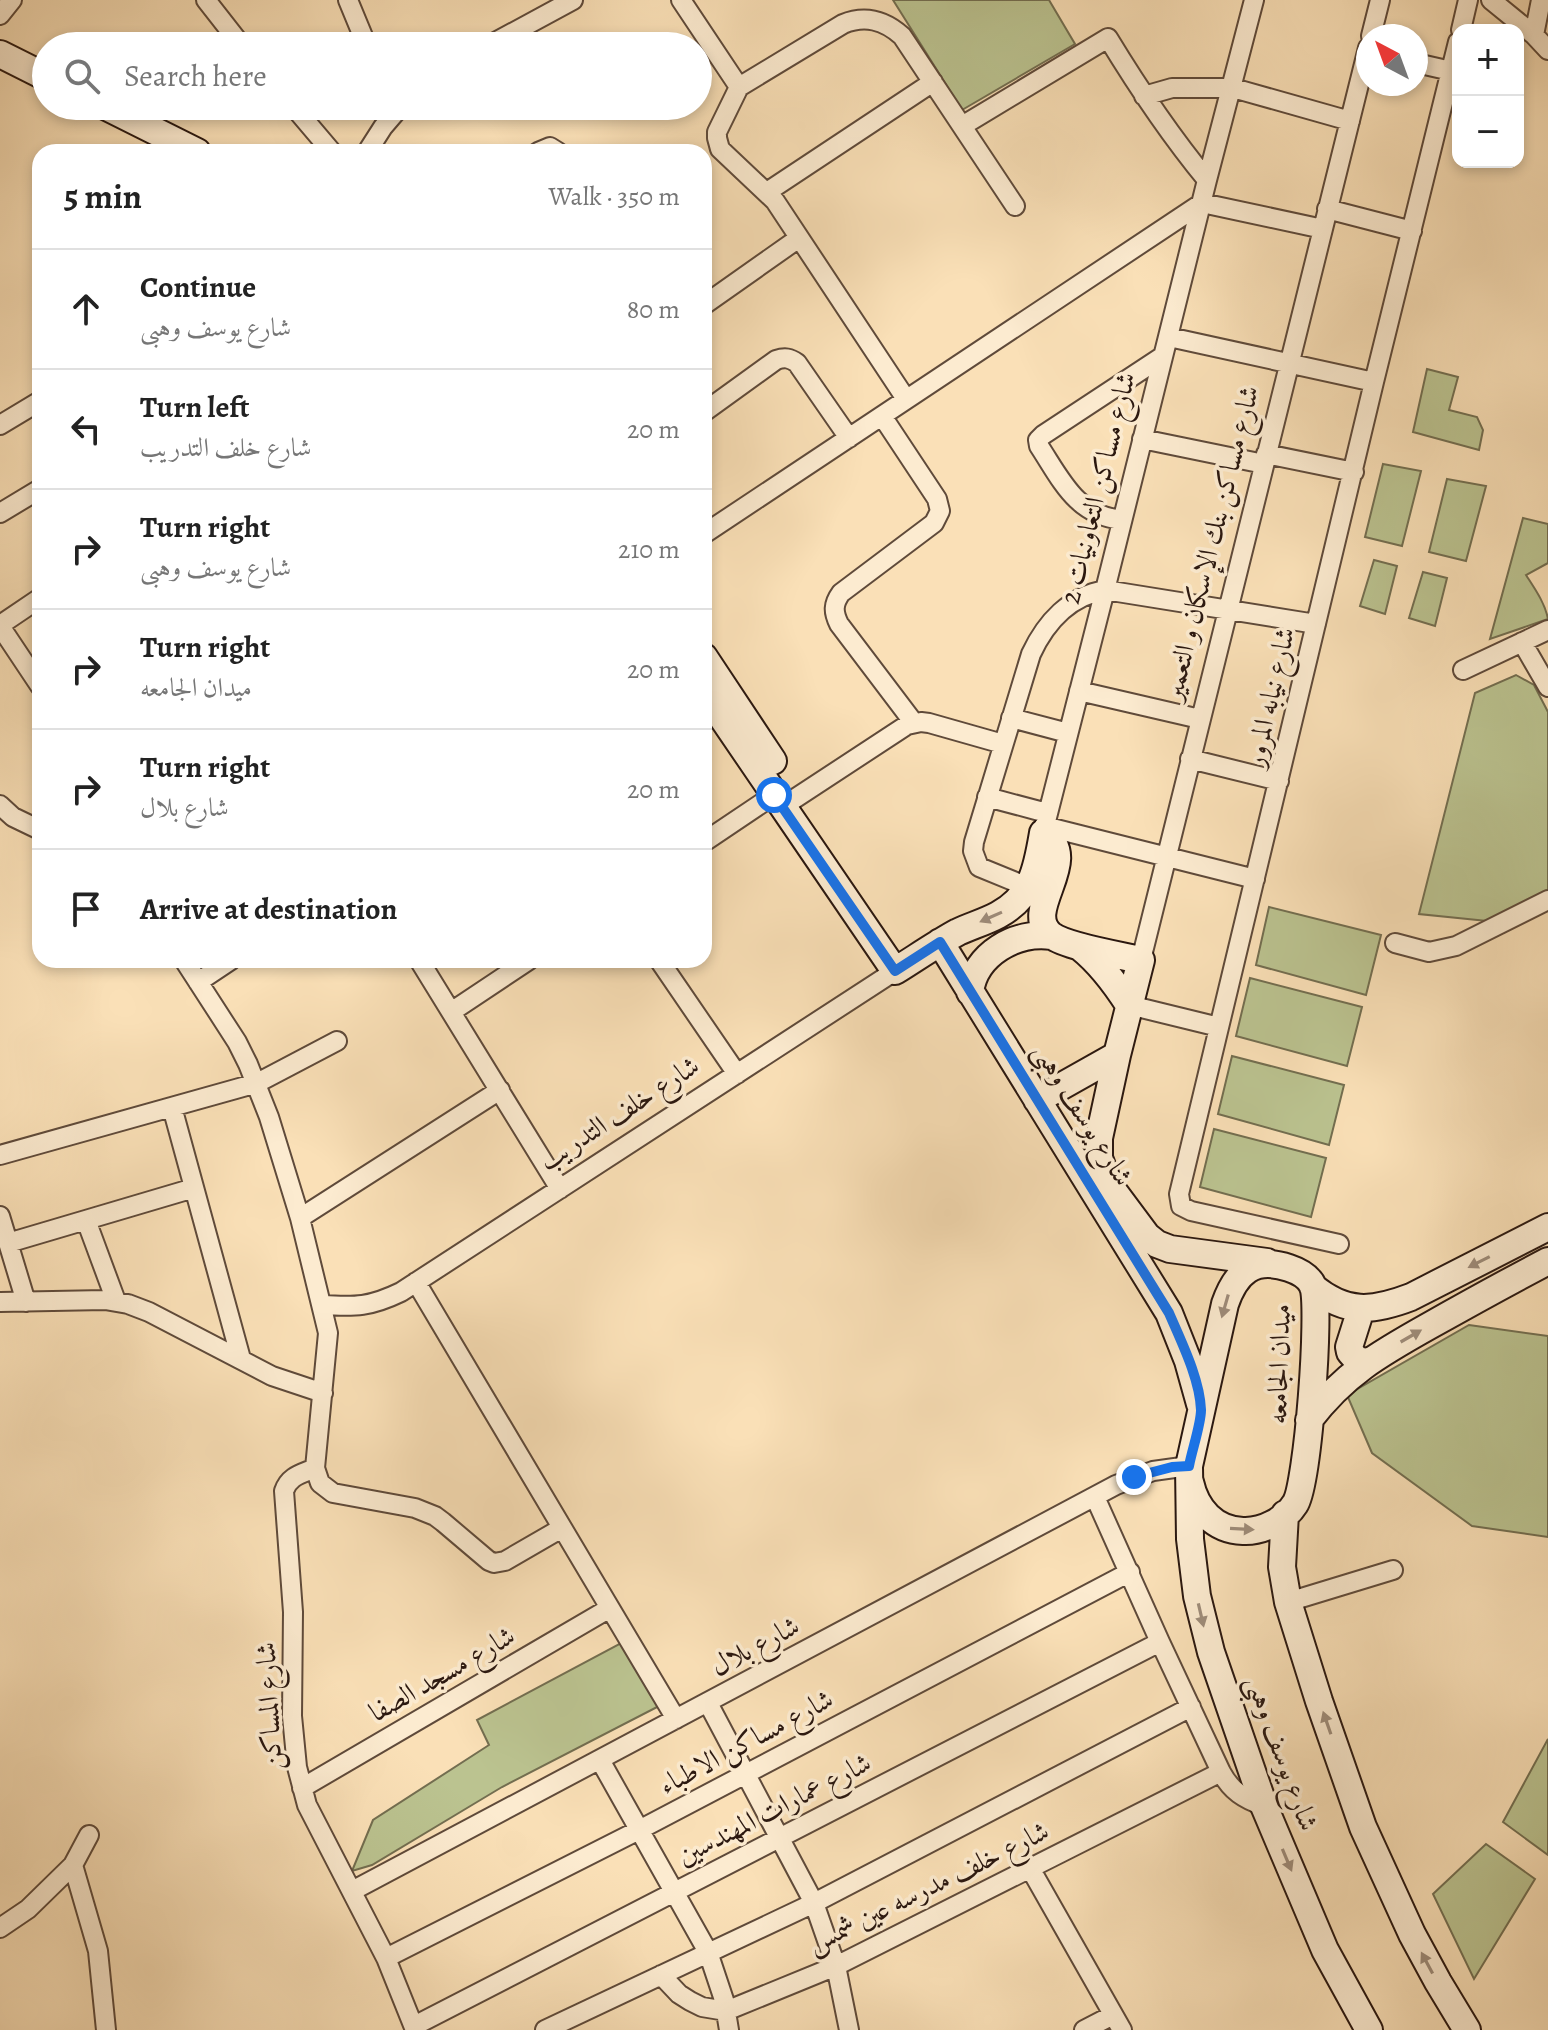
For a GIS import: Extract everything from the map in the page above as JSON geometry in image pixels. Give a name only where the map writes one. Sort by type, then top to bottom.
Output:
[{"type":"main road","points":[[0,54],[32,70]]},
{"type":"main road","points":[[133,120],[181,144]]},
{"type":"main road","points":[[712,671],[785,800],[902,967]]},
{"type":"main road","points":[[712,719],[785,800]]},
{"type":"main road","points":[[1045,824],[1057,853],[1056,867],[1041,916],[1052,936]]},
{"type":"main road","name":"شارع مساكن التعاونيات 2","points":[[1028,887],[1036,872],[1045,824]]},
{"type":"main road","points":[[940,942],[1008,909],[1028,887]]},
{"type":"main road","points":[[970,992],[974,976],[987,957],[1030,935],[1052,936],[1141,960]]},
{"type":"main road","name":"شارع خلف التدريب","points":[[902,967],[940,942]]},
{"type":"main road","name":"شارع يوسف وهبى","points":[[940,942],[1037,1100],[1147,1253],[1196,1386],[1201,1411]]},
{"type":"main road","points":[[1080,946],[1106,972],[1129,1005]]},
{"type":"main road","name":"شارع مساكن بنك الإسكان و التعمير","points":[[1117,1055],[1141,960]]},
{"type":"main road","points":[[1037,1100],[1117,1055]]},
{"type":"main road","name":"شارع يوسف وهبى","points":[[1117,1055],[1099,1138],[1099,1158],[1109,1185],[1147,1236],[1147,1253]]},
{"type":"main road","points":[[1313,1287],[1335,1302],[1361,1309],[1378,1307],[1411,1297],[1548,1227]]},
{"type":"main road","points":[[1147,1253],[1170,1249],[1271,1263]]},
{"type":"main road","points":[[1309,1420],[1341,1383],[1368,1362],[1548,1261]]},
{"type":"main road","name":"ميدان الجامعه","points":[[1189,1474],[1231,1287],[1248,1270],[1271,1263],[1300,1273],[1313,1287],[1316,1329],[1301,1491],[1297,1502],[1285,1514]]},
{"type":"main road","points":[[1361,1309],[1349,1347],[1357,1360],[1368,1362]]},
{"type":"main road","points":[[1189,1474],[1193,1495],[1200,1508],[1221,1526],[1234,1530],[1262,1529],[1285,1514]]},
{"type":"main road","name":"شارع يوسف وهبى","points":[[1189,1474],[1192,1568],[1211,1652],[1264,1806],[1325,1950],[1369,2030]]},
{"type":"main road","name":"شارع يوسف وهبى","points":[[1285,1514],[1281,1550],[1288,1602],[1363,1827],[1412,1934],[1467,2030]]},
{"type":"street","points":[[0,15],[12,0]]},
{"type":"street","points":[[206,0],[231,32]]},
{"type":"street","points":[[348,0],[361,32]]},
{"type":"street","points":[[514,32],[573,0]]},
{"type":"street","points":[[681,0],[702,32]]},
{"type":"street","name":"شارع مساكن التعاونيات 2","points":[[1045,824],[1254,0]]},
{"type":"street","points":[[1374,24],[1380,0]]},
{"type":"street","points":[[1462,24],[1468,0]]},
{"type":"street","points":[[1491,0],[1548,50]]},
{"type":"street","points":[[1534,35],[1541,0]]},
{"type":"street","points":[[906,399],[767,192],[720,149],[717,132],[739,87],[843,24],[852,20],[879,21],[902,36],[1015,206]]},
{"type":"street","points":[[962,126],[1108,38],[1144,96],[1207,180]]},
{"type":"street","points":[[712,46],[739,87]]},
{"type":"street","points":[[1428,66],[1451,71]]},
{"type":"street","name":"شارع نيابه المرور","points":[[1339,1244],[1191,1211],[1181,1206],[1179,1194],[1452,67]]},
{"type":"street","points":[[767,192],[933,82]]},
{"type":"street","points":[[1144,96],[1172,88],[1233,88],[1350,121]]},
{"type":"street","name":"شارع مساكن بنك الإسكان و التعمير","points":[[1141,960],[1356,96]]},
{"type":"street","points":[[305,120],[325,144]]},
{"type":"street","points":[[372,144],[388,120]]},
{"type":"street","points":[[712,154],[720,149]]},
{"type":"street","points":[[712,529],[1202,203],[1323,229]]},
{"type":"street","points":[[1327,209],[1412,231]]},
{"type":"street","points":[[712,299],[799,238]]},
{"type":"street","points":[[1169,337],[1374,382]]},
{"type":"street","points":[[1122,520],[1100,516],[1081,505],[1039,446],[1038,440],[1163,356]]},
{"type":"street","points":[[712,406],[776,360],[790,359],[797,363],[849,438]]},
{"type":"street","points":[[0,425],[32,406]]},
{"type":"street","points":[[882,416],[937,499],[940,511],[934,523],[841,593],[834,606],[834,614],[914,723]]},
{"type":"street","points":[[1142,439],[1354,472]]},
{"type":"street","points":[[0,513],[32,494]]},
{"type":"street","points":[[1028,887],[979,867],[974,842],[1031,654],[1041,633],[1070,603],[1092,592],[1105,590],[1316,624]]},
{"type":"street","points":[[32,604],[0,626],[32,674]]},
{"type":"street","points":[[1463,670],[1548,630]]},
{"type":"street","points":[[1522,642],[1548,687]]},
{"type":"street","points":[[1079,691],[1200,719]]},
{"type":"street","points":[[1011,718],[1068,733]]},
{"type":"street","points":[[712,838],[785,800],[914,723],[929,723],[1003,744]]},
{"type":"street","points":[[1190,759],[1279,781]]},
{"type":"street","points":[[987,797],[1045,824],[1255,879]]},
{"type":"street","points":[[0,805],[13,817],[32,826]]},
{"type":"street","points":[[1395,943],[1429,952],[1456,946],[1548,900]]},
{"type":"street","name":"شارع خلف التدريب","points":[[322,1305],[370,1305],[401,1292],[902,967]]},
{"type":"street","points":[[189,968],[237,1042],[257,1083],[300,1218],[328,1341],[315,1468],[320,1483],[333,1493],[415,1508],[435,1516],[494,1563],[505,1561],[562,1528]]},
{"type":"street","points":[[198,982],[219,968]]},
{"type":"street","points":[[424,968],[560,1189]]},
{"type":"street","points":[[451,1012],[517,968]]},
{"type":"street","points":[[664,968],[737,1074]]},
{"type":"street","points":[[1129,1005],[1219,1027]]},
{"type":"street","points":[[0,1155],[257,1083],[337,1041]]},
{"type":"street","points":[[300,1218],[500,1090]]},
{"type":"street","points":[[172,1107],[241,1359]]},
{"type":"street","points":[[8,1243],[194,1188]]},
{"type":"street","points":[[0,1216],[26,1302]]},
{"type":"street","points":[[86,1220],[116,1301]]},
{"type":"street","points":[[416,1282],[676,1719]]},
{"type":"street","points":[[0,1302],[116,1301],[139,1307],[280,1379],[323,1393]]},
{"type":"street","name":"شارع بلال","points":[[352,1891],[1134,1477],[1172,1467],[1189,1474]]},
{"type":"street","name":"شارع المساكن","points":[[315,1468],[293,1477],[284,1491],[293,1612],[292,1716],[297,1767],[307,1805],[386,1958],[415,2028]]},
{"type":"street","points":[[1095,1497],[1221,1772],[1233,1790],[1264,1806]]},
{"type":"street","points":[[1288,1602],[1393,1570]]},
{"type":"street","name":"شارع مساكن الاطباء","points":[[386,1958],[639,1830],[1130,1572]]},
{"type":"street","name":"شارع مسجد الصفا","points":[[302,1788],[610,1608]]},
{"type":"street","name":"شارع عمارات المهندسين","points":[[415,2028],[1160,1642]]},
{"type":"street","points":[[708,1703],[814,1903],[836,1966],[849,2030]]},
{"type":"street","points":[[545,2030],[814,1903],[1191,1707]]},
{"type":"street","points":[[600,1760],[708,1952],[727,2021]]},
{"type":"street","name":"شارع خلف مدرسه عين شمس","points":[[727,2021],[1221,1772]]},
{"type":"street","points":[[0,1928],[28,1909],[73,1865],[89,1835]]},
{"type":"street","points":[[73,1865],[98,1951],[106,2030]]},
{"type":"street","points":[[1030,1868],[1118,2022],[1084,2030]]},
{"type":"street","points":[[661,1975],[690,2001],[727,2021]]},
{"type":"green space","points":[[893,0],[1049,0],[1075,44],[962,110]]},
{"type":"green space","points":[[1427,369],[1458,377],[1449,410],[1477,417],[1483,430],[1479,450],[1413,432]]},
{"type":"green space","points":[[1383,464],[1421,471],[1402,546],[1365,537]]},
{"type":"green space","points":[[1447,479],[1486,486],[1466,561],[1429,552]]},
{"type":"green space","points":[[1523,518],[1548,524],[1548,563],[1526,575],[1548,619],[1490,639]]},
{"type":"green space","points":[[1374,560],[1397,566],[1385,614],[1360,606]]},
{"type":"green space","points":[[1423,572],[1447,578],[1435,626],[1409,618]]},
{"type":"green space","points":[[1516,675],[1534,685],[1548,712],[1548,897],[1497,922],[1419,914],[1475,693]]},
{"type":"green space","points":[[1269,907],[1381,935],[1366,995],[1256,965]]},
{"type":"green space","points":[[1250,978],[1362,1007],[1347,1066],[1236,1036]]},
{"type":"green space","points":[[1232,1056],[1344,1085],[1329,1145],[1218,1114]]},
{"type":"green space","points":[[1214,1129],[1326,1158],[1311,1217],[1200,1187]]},
{"type":"green space","points":[[1469,1325],[1548,1336],[1548,1537],[1472,1526],[1372,1453],[1347,1395]]},
{"type":"green space","points":[[623,1642],[661,1705],[502,1787],[372,1865],[352,1871],[373,1820],[489,1745],[477,1720]]},
{"type":"green space","points":[[1548,1739],[1548,1855],[1503,1822]]},
{"type":"green space","points":[[1486,1844],[1535,1879],[1474,1979],[1433,1894]]},
{"type":"route","points":[[774,795],[895,971],[940,942],[1169,1313],[1188,1361],[1201,1411],[1189,1466],[1134,1477]]}]
